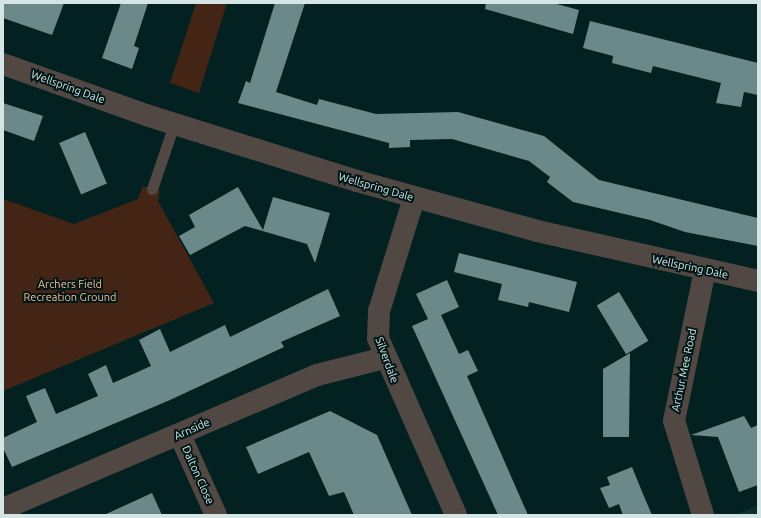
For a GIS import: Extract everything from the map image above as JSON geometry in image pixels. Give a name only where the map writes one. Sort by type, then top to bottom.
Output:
[{"type":"street","name":"Wellspring Dale","points":[[3,64],[174,124],[414,198],[537,232],[758,281]]},
{"type":"street","name":"Silverdale","points":[[414,198],[377,319],[384,358],[419,427],[456,515]]},
{"type":"street","name":"Arthur Mee Road","points":[[703,515],[674,421],[705,270]]},
{"type":"street","name":"Arnside","points":[[3,509],[317,374],[384,358]]},
{"type":"street","name":"Dalton Close","points":[[180,434],[216,515]]},
{"type":"lane","points":[[152,189],[174,124]]},
{"type":"shaded area","points":[[758,505],[758,515],[734,515]]},
{"type":"green space","points":[[196,3],[227,3],[199,93],[170,83]]},
{"type":"green space","name":"Archers Field Recreation Ground","points":[[143,186],[160,191],[158,201],[214,303],[3,391],[3,199],[74,224],[138,199]]},
{"type":"building","points":[[3,3],[64,3],[52,35],[3,18]]},
{"type":"building","points":[[121,3],[148,3],[134,46],[139,48],[132,69],[102,58]]},
{"type":"building","points":[[275,3],[305,3],[276,92],[317,105],[319,99],[376,114],[458,112],[544,136],[599,180],[758,218],[758,246],[685,232],[650,220],[573,202],[547,182],[550,177],[529,161],[452,139],[410,140],[410,147],[389,148],[389,143],[238,103],[246,81],[250,83]]},
{"type":"building","points":[[486,3],[553,3],[579,10],[573,34],[485,9]]},
{"type":"building","points":[[590,21],[758,63],[758,95],[744,92],[741,107],[716,103],[721,83],[653,66],[651,73],[612,63],[613,56],[583,48]]},
{"type":"building","points":[[3,103],[43,116],[34,141],[3,130]]},
{"type":"building","points":[[85,132],[107,184],[81,194],[59,143]]},
{"type":"building","points":[[238,187],[263,230],[273,197],[330,213],[315,263],[307,244],[245,226],[190,255],[179,236],[195,227],[189,215]]},
{"type":"building","points":[[459,253],[577,282],[569,312],[529,302],[528,307],[498,300],[502,284],[454,272]]},
{"type":"building","points":[[447,280],[459,307],[441,315],[459,354],[468,350],[478,371],[467,376],[528,515],[498,515],[412,326],[428,319],[416,294]]},
{"type":"building","points":[[328,289],[340,316],[281,342],[284,347],[170,400],[12,467],[3,448],[3,438],[37,422],[26,396],[45,388],[56,414],[98,396],[88,374],[106,365],[113,383],[151,366],[139,340],[160,329],[170,352],[225,325],[230,337]]},
{"type":"building","points":[[619,292],[648,341],[626,354],[597,305]]},
{"type":"building","points":[[630,353],[629,437],[603,437],[603,369]]},
{"type":"building","points":[[330,411],[377,435],[412,515],[354,515],[344,492],[329,496],[309,452],[258,474],[246,447]]},
{"type":"building","points":[[744,416],[751,428],[758,425],[758,485],[739,492],[718,437],[691,435]]},
{"type":"building","points":[[632,467],[652,515],[623,515],[619,504],[609,508],[600,488],[610,485],[607,477]]},
{"type":"building","points":[[152,493],[162,515],[104,515]]}]
